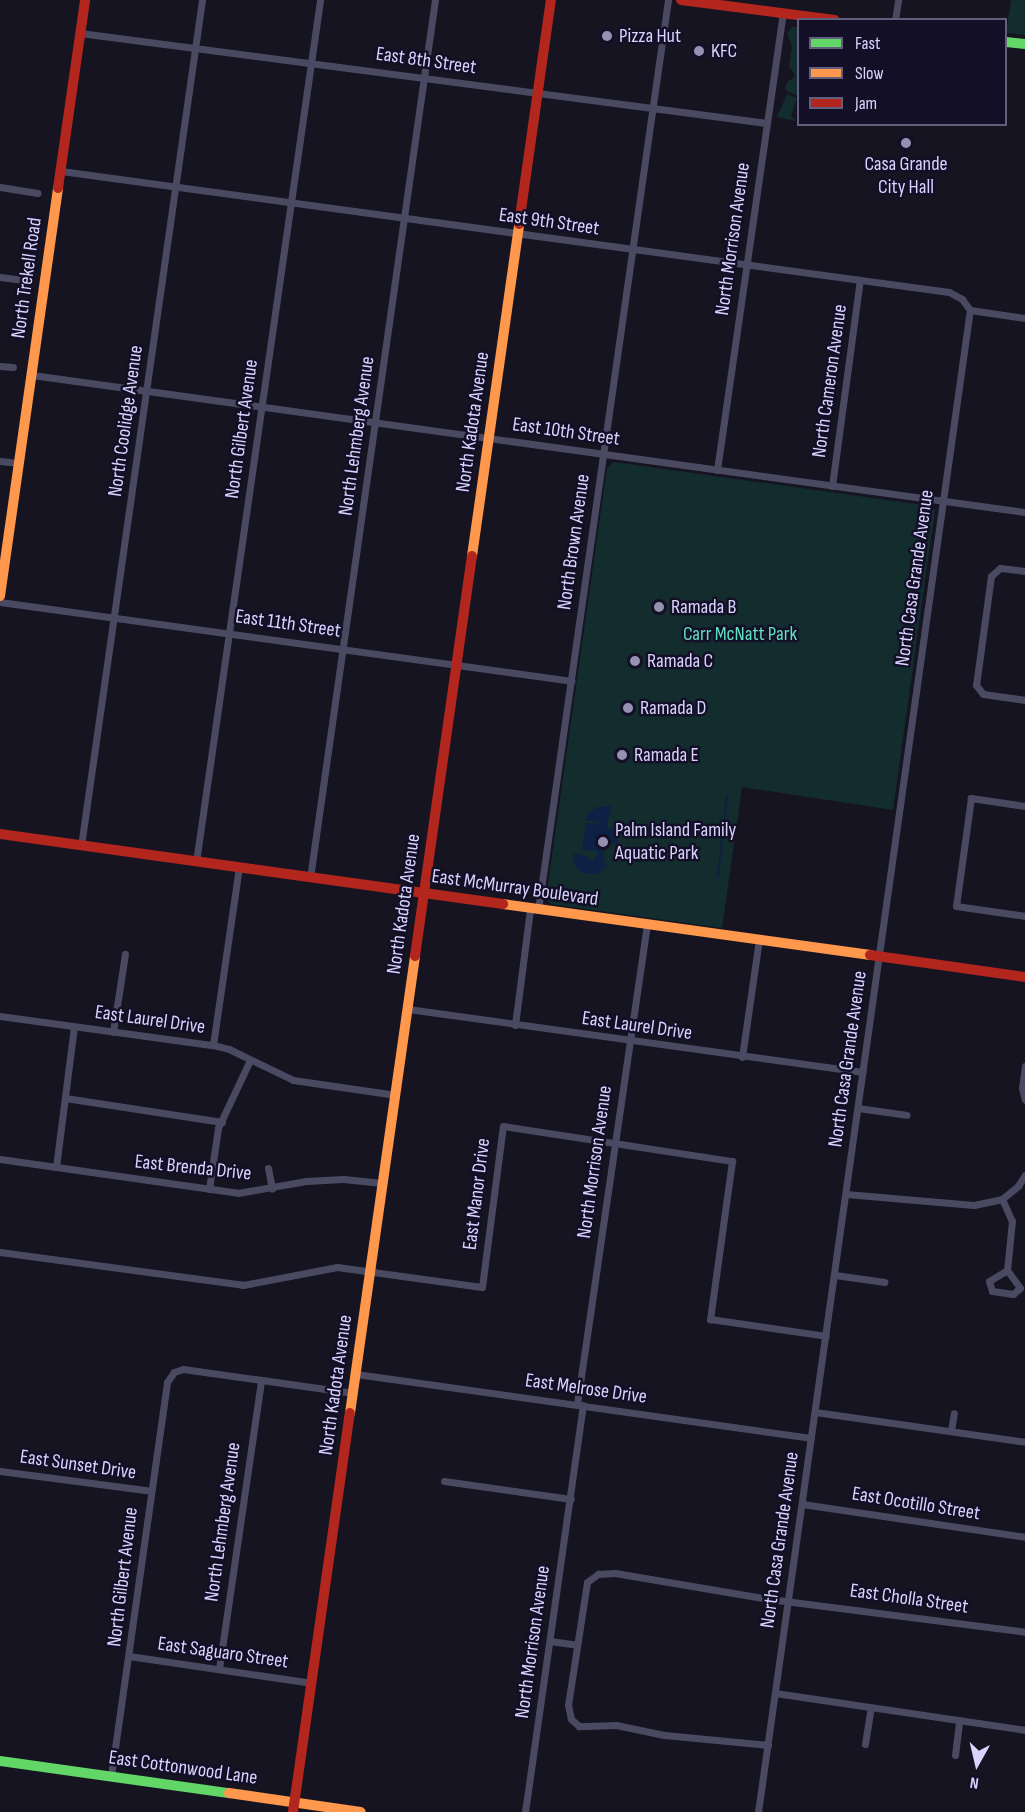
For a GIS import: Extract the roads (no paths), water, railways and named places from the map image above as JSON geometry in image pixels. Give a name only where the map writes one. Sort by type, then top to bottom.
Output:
[{"type":"street","name":"North Trekell Road","points":[[0,596],[85,0]]},
{"type":"street","name":"North Coolidge Avenue","points":[[81,846],[202,0]]},
{"type":"street","name":"North Gilbert Avenue","points":[[196,862],[320,0]]},
{"type":"street","name":"North Lehmberg Avenue","points":[[310,878],[435,0]]},
{"type":"street","name":"North Kadota Avenue","points":[[294,1807],[551,0]]},
{"type":"street","name":"North Brown Avenue","points":[[515,1025],[572,681],[602,454],[668,0]]},
{"type":"street","points":[[681,0],[763,5],[783,13],[820,18]]},
{"type":"street","points":[[895,18],[898,0]]},
{"type":"street","name":"North Morrison Avenue","points":[[717,470],[783,13]]},
{"type":"street","name":"East 8th Street","points":[[80,33],[195,46],[537,94],[766,123]]},
{"type":"street","points":[[1007,42],[1025,44]]},
{"type":"street","name":"East 9th Street","points":[[61,171],[290,204],[950,292],[962,299],[970,310]]},
{"type":"street","points":[[0,187],[38,193]]},
{"type":"street","points":[[0,277],[26,280]]},
{"type":"street","name":"North Cameron Avenue","points":[[832,486],[860,280]]},
{"type":"street","points":[[970,310],[1025,318]]},
{"type":"street","name":"North Casa Grande Avenue","points":[[758,1812],[970,310]]},
{"type":"street","points":[[0,366],[13,367]]},
{"type":"street","name":"East 10th Street","points":[[32,375],[1025,512]]},
{"type":"street","points":[[0,461],[19,463]]},
{"type":"street","points":[[1025,571],[1000,568],[992,576],[976,685],[983,694],[1025,700]]},
{"type":"street","name":"East 11th Street","points":[[0,602],[572,681]]},
{"type":"street","points":[[1025,806],[971,798],[956,906],[1025,916]]},
{"type":"street","name":"East McMurray Boulevard","points":[[0,834],[1025,977]]},
{"type":"street","points":[[213,1045],[239,867]]},
{"type":"street","name":"North Morrison Avenue","points":[[525,1812],[571,1499],[580,1404],[647,925]]},
{"type":"street","points":[[742,1057],[759,939]]},
{"type":"street","points":[[113,1032],[125,954]]},
{"type":"street","name":"East Laurel Drive","points":[[408,1009],[863,1072]]},
{"type":"street","name":"East Laurel Drive","points":[[0,1016],[213,1045],[293,1080],[396,1095]]},
{"type":"street","points":[[56,1167],[74,1026]]},
{"type":"street","points":[[209,1189],[222,1122],[250,1060]]},
{"type":"street","points":[[1025,1066],[1025,1100]]},
{"type":"street","points":[[65,1098],[222,1122]]},
{"type":"street","points":[[858,1108],[907,1115]]},
{"type":"street","name":"East Manor Drive","points":[[0,1252],[243,1285],[337,1267],[482,1287],[503,1126],[732,1161],[710,1319],[826,1336]]},
{"type":"street","name":"East Brenda Drive","points":[[0,1159],[238,1193],[272,1189],[306,1181],[343,1179],[383,1183]]},
{"type":"street","points":[[268,1168],[272,1189]]},
{"type":"street","points":[[846,1194],[974,1205],[1002,1199],[1018,1186],[1025,1174]]},
{"type":"street","points":[[1002,1199],[1012,1221],[1007,1270]]},
{"type":"street","points":[[834,1275],[885,1282]]},
{"type":"street","name":"North Gilbert Avenue","points":[[111,1776],[167,1382],[174,1372],[183,1369],[261,1380]]},
{"type":"street","name":"East Melrose Drive","points":[[356,1374],[812,1438]]},
{"type":"street","name":"North Lehmberg Avenue","points":[[219,1669],[261,1380]]},
{"type":"street","points":[[261,1380],[353,1393]]},
{"type":"street","points":[[815,1412],[1025,1442]]},
{"type":"street","points":[[951,1431],[954,1413]]},
{"type":"street","name":"East Sunset Drive","points":[[0,1471],[151,1491]]},
{"type":"street","points":[[444,1481],[571,1499]]},
{"type":"street","name":"East Ocotillo Street","points":[[802,1504],[1025,1537]]},
{"type":"street","name":"East Cholla Street","points":[[768,1745],[664,1736],[616,1725],[579,1726],[571,1719],[568,1705],[587,1582],[598,1574],[1025,1632]]},
{"type":"street","points":[[550,1641],[577,1645]]},
{"type":"street","name":"East Saguaro Street","points":[[129,1656],[312,1683]]},
{"type":"street","points":[[775,1694],[1025,1730]]},
{"type":"street","points":[[865,1744],[871,1708]]},
{"type":"street","points":[[955,1755],[958,1720]]},
{"type":"street","name":"East Cottonwood Lane","points":[[0,1761],[111,1776],[294,1807],[361,1812]]},
{"type":"water","points":[[611,806],[607,828],[619,830],[617,844],[605,843],[603,862],[608,865],[598,874],[582,873],[575,866],[573,854],[586,856],[592,862],[599,852],[582,849],[586,823],[603,823],[586,820],[587,816],[596,807]]},
{"type":"waterway","points":[[718,877],[727,797]]},
{"type":"place","name":"Pizza Hut","points":[[607,36]]},
{"type":"place","name":"KFC","points":[[699,51]]},
{"type":"place","name":"Casa Grande City Hall","points":[[906,143]]},
{"type":"place","name":"Ramada B","points":[[659,607]]},
{"type":"place","name":"Ramada C","points":[[635,661]]},
{"type":"place","name":"Ramada D","points":[[628,708]]},
{"type":"place","name":"Ramada E","points":[[622,755]]},
{"type":"place","name":"Palm Island Family Aquatic Park","points":[[603,842]]},
{"type":"park label","name":"Carr McNatt Park","points":[[740,634]]}]
